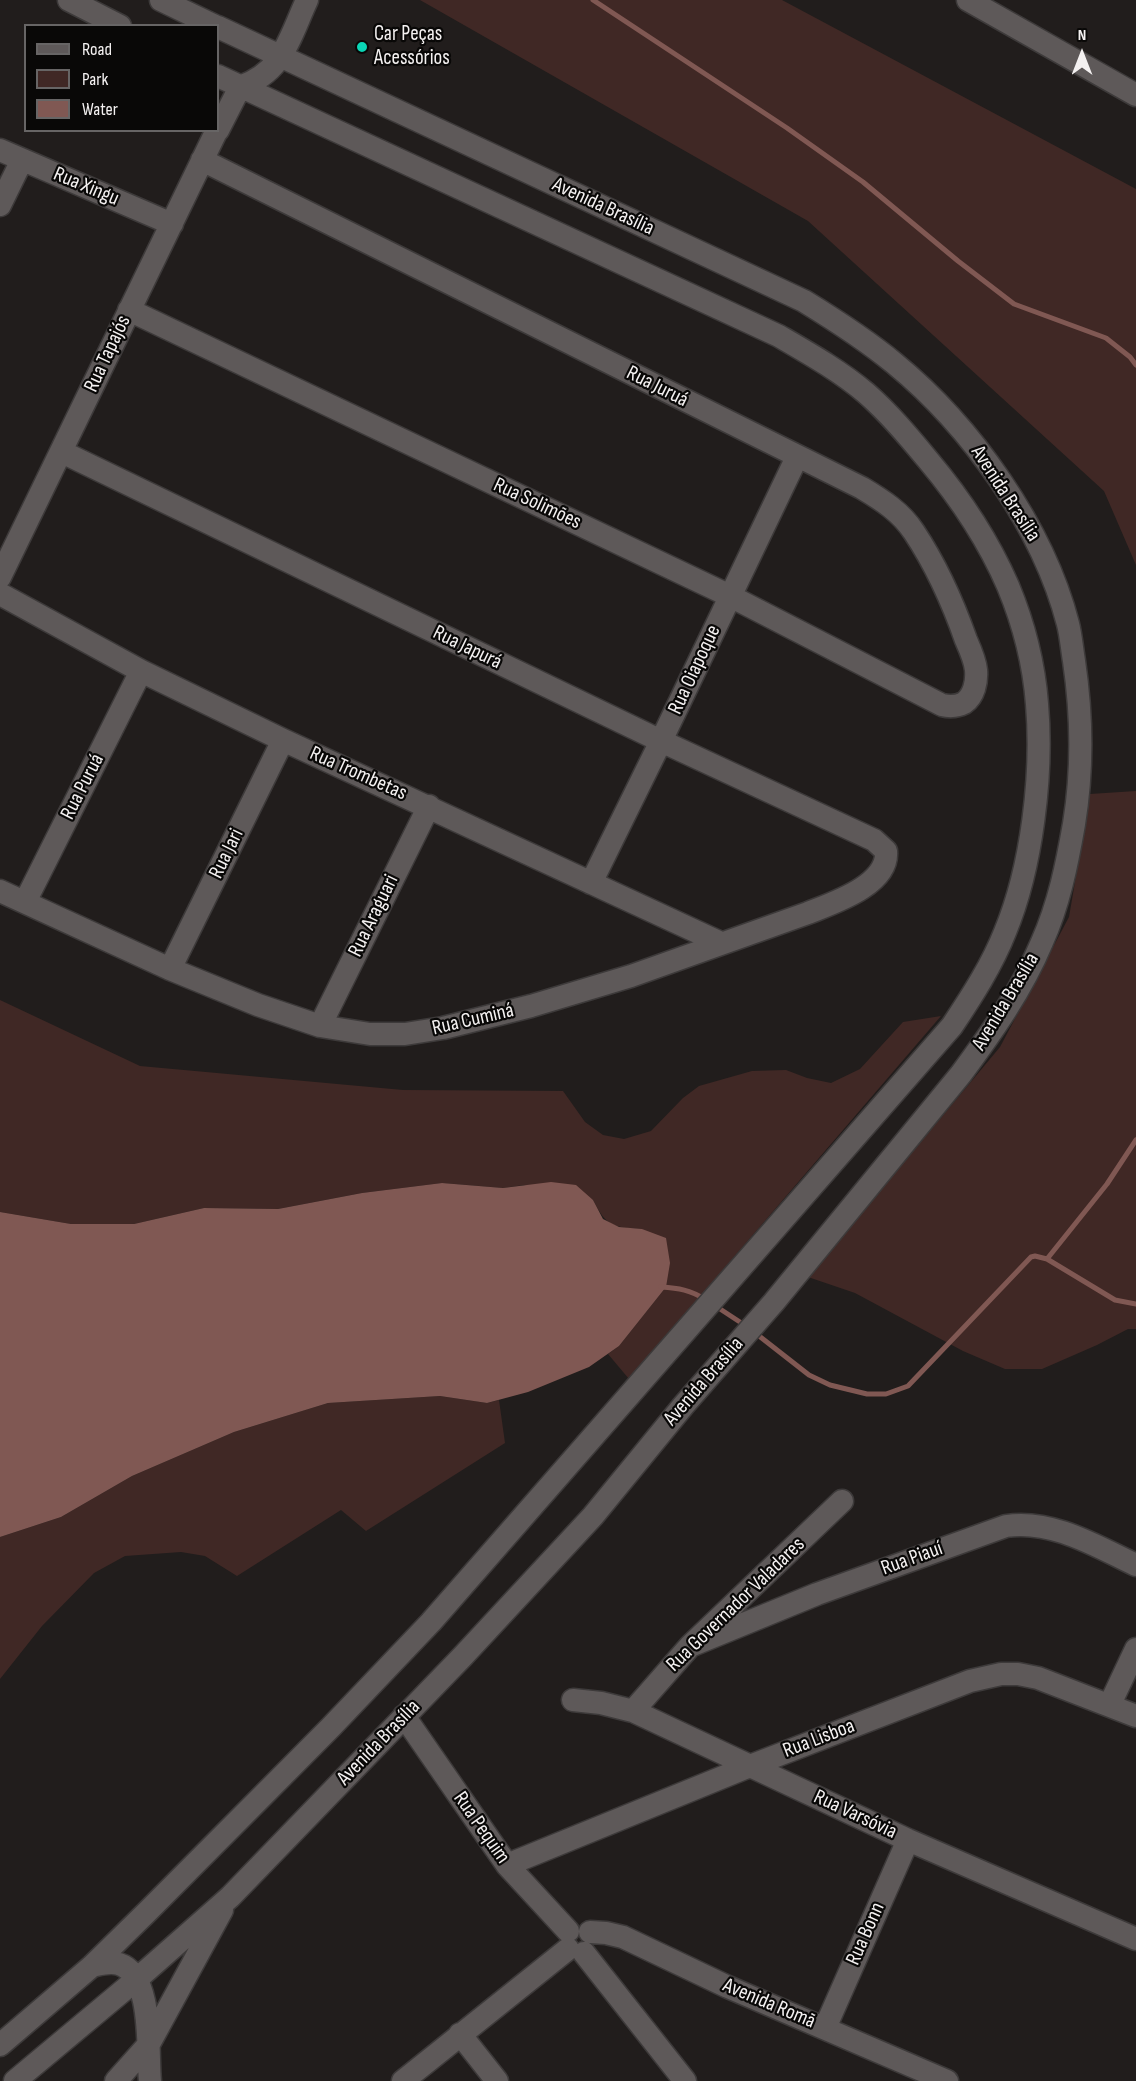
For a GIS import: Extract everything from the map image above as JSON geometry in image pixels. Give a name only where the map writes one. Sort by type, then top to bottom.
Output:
[{"type":"street","points":[[69,0],[117,24]]},
{"type":"street","points":[[105,0],[117,24]]},
{"type":"street","name":"Avenida Brasília","points":[[161,0],[212,24]]},
{"type":"street","points":[[240,87],[260,79],[281,57],[307,0]]},
{"type":"street","points":[[968,0],[1136,95]]},
{"type":"street","name":"Avenida Brasília","points":[[15,2081],[137,1979],[230,1897],[463,1656],[593,1516],[683,1406],[774,1302],[961,1074],[1016,994],[1043,942],[1064,882],[1080,778],[1081,735],[1069,625],[1040,548],[1010,496],[968,438],[935,400],[894,363],[847,328],[804,301],[219,27]]},
{"type":"street","name":"Avenida Brasília","points":[[0,2044],[92,1966],[331,1727],[431,1622],[952,1026],[973,995],[1006,931],[1025,870],[1033,814],[1038,753],[1037,703],[1028,646],[1008,586],[979,529],[943,477],[904,431],[874,401],[827,364],[779,336],[219,76]]},
{"type":"street","name":"Rua Tapajós","points":[[219,126],[240,87]]},
{"type":"street","name":"Rua Tapajós","points":[[0,577],[216,132]]},
{"type":"street","name":"Rua Xingu","points":[[0,150],[172,224]]},
{"type":"street","points":[[0,205],[22,160]]},
{"type":"street","name":"Rua Juruá","points":[[202,160],[885,501],[914,531],[954,606],[976,671],[974,692],[968,700],[950,707],[942,705]]},
{"type":"street","name":"Rua Solimões","points":[[129,309],[730,596],[942,705]]},
{"type":"street","name":"Rua Japurá","points":[[62,452],[661,741],[874,840]]},
{"type":"street","name":"Rua Oiapoque","points":[[591,883],[796,457]]},
{"type":"street","name":"Rua Trombetas","points":[[0,594],[141,671],[721,943]]},
{"type":"street","name":"Rua Puruá","points":[[25,902],[141,671]]},
{"type":"street","name":"Rua Jari","points":[[170,969],[284,740]]},
{"type":"street","name":"Rua Araguari","points":[[320,1026],[429,806]]},
{"type":"street","name":"Rua Cuminá","points":[[25,902],[170,969],[258,1005],[320,1026],[370,1034],[405,1034],[443,1028],[531,1006],[630,976],[835,903],[867,885],[884,865],[886,851],[874,840]]},
{"type":"street","points":[[0,891],[25,902]]},
{"type":"street","name":"Rua Governador Valadares","points":[[633,1711],[690,1646],[842,1502]]},
{"type":"street","name":"Rua Piauí","points":[[690,1646],[816,1594],[1006,1526],[1022,1523],[1056,1530],[1136,1565]]},
{"type":"street","points":[[1110,1704],[1136,1649]]},
{"type":"street","name":"Rua Lisboa","points":[[507,1865],[750,1766],[970,1681],[1018,1674],[1038,1678],[1136,1716]]},
{"type":"street","name":"Rua Varsóvia","points":[[573,1700],[601,1703],[633,1711],[908,1840],[1136,1939]]},
{"type":"street","name":"Rua Pequim","points":[[404,1716],[507,1865],[578,1941],[685,2081]]},
{"type":"street","name":"Rua Bonn","points":[[825,2028],[908,1840]]},
{"type":"street","points":[[116,2081],[149,2044],[230,1897]]},
{"type":"street","name":"Avenida Romã","points":[[578,1941],[606,1933],[623,1937],[728,1987],[947,2081]]},
{"type":"street","points":[[403,2081],[578,1941]]},
{"type":"street","points":[[92,1966],[111,1963],[122,1965],[137,1979],[147,2015],[150,2081]]},
{"type":"street","points":[[460,2034],[497,2081]]},
{"type":"green space","points":[[420,0],[782,0],[1136,189],[1136,565],[1104,491],[808,221]]},
{"type":"green space","points":[[1136,791],[1136,1329],[1128,1329],[1042,1369],[1005,1369],[963,1351],[855,1293],[808,1277],[1000,1047],[1069,917],[1090,794]]},
{"type":"green space","points":[[0,1000],[140,1066],[403,1090],[563,1091],[585,1122],[603,1135],[624,1139],[651,1131],[683,1098],[699,1086],[752,1071],[786,1070],[807,1078],[831,1083],[860,1069],[903,1022],[941,1016],[629,1379],[608,1354],[619,1346],[666,1287],[642,1229],[612,1224],[602,1216],[593,1200],[524,1185],[503,1188],[442,1183],[362,1193],[278,1209],[204,1208],[134,1224],[71,1224],[0,1212]]},
{"type":"green space","points":[[440,1396],[487,1403],[499,1400],[505,1443],[366,1531],[341,1510],[237,1576],[205,1556],[181,1552],[125,1556],[94,1573],[42,1626],[0,1679],[0,1537],[61,1517],[132,1476],[234,1432],[328,1403]]},
{"type":"water","points":[[551,1182],[576,1185],[593,1200],[603,1219],[619,1227],[642,1229],[666,1238],[670,1263],[666,1287],[619,1346],[589,1367],[528,1392],[487,1403],[440,1396],[328,1403],[234,1432],[132,1476],[61,1517],[0,1537],[0,1212],[71,1224],[134,1224],[204,1208],[278,1209],[362,1193],[442,1183],[503,1188]]},
{"type":"waterway","points":[[593,0],[787,128],[863,182],[1014,304],[1106,338],[1130,357],[1136,365]]},
{"type":"waterway","points":[[1047,1259],[1107,1184],[1136,1140]]},
{"type":"waterway","points":[[754,1332],[809,1375],[830,1385],[867,1394],[886,1394],[908,1386],[1031,1257],[1047,1259],[1115,1300],[1136,1304]]},
{"type":"waterway","points":[[661,1287],[684,1290],[706,1300]]},
{"type":"waterway","points":[[714,1305],[746,1326]]},
{"type":"place","name":"Car Peças Acessórios","points":[[362,47]]}]
